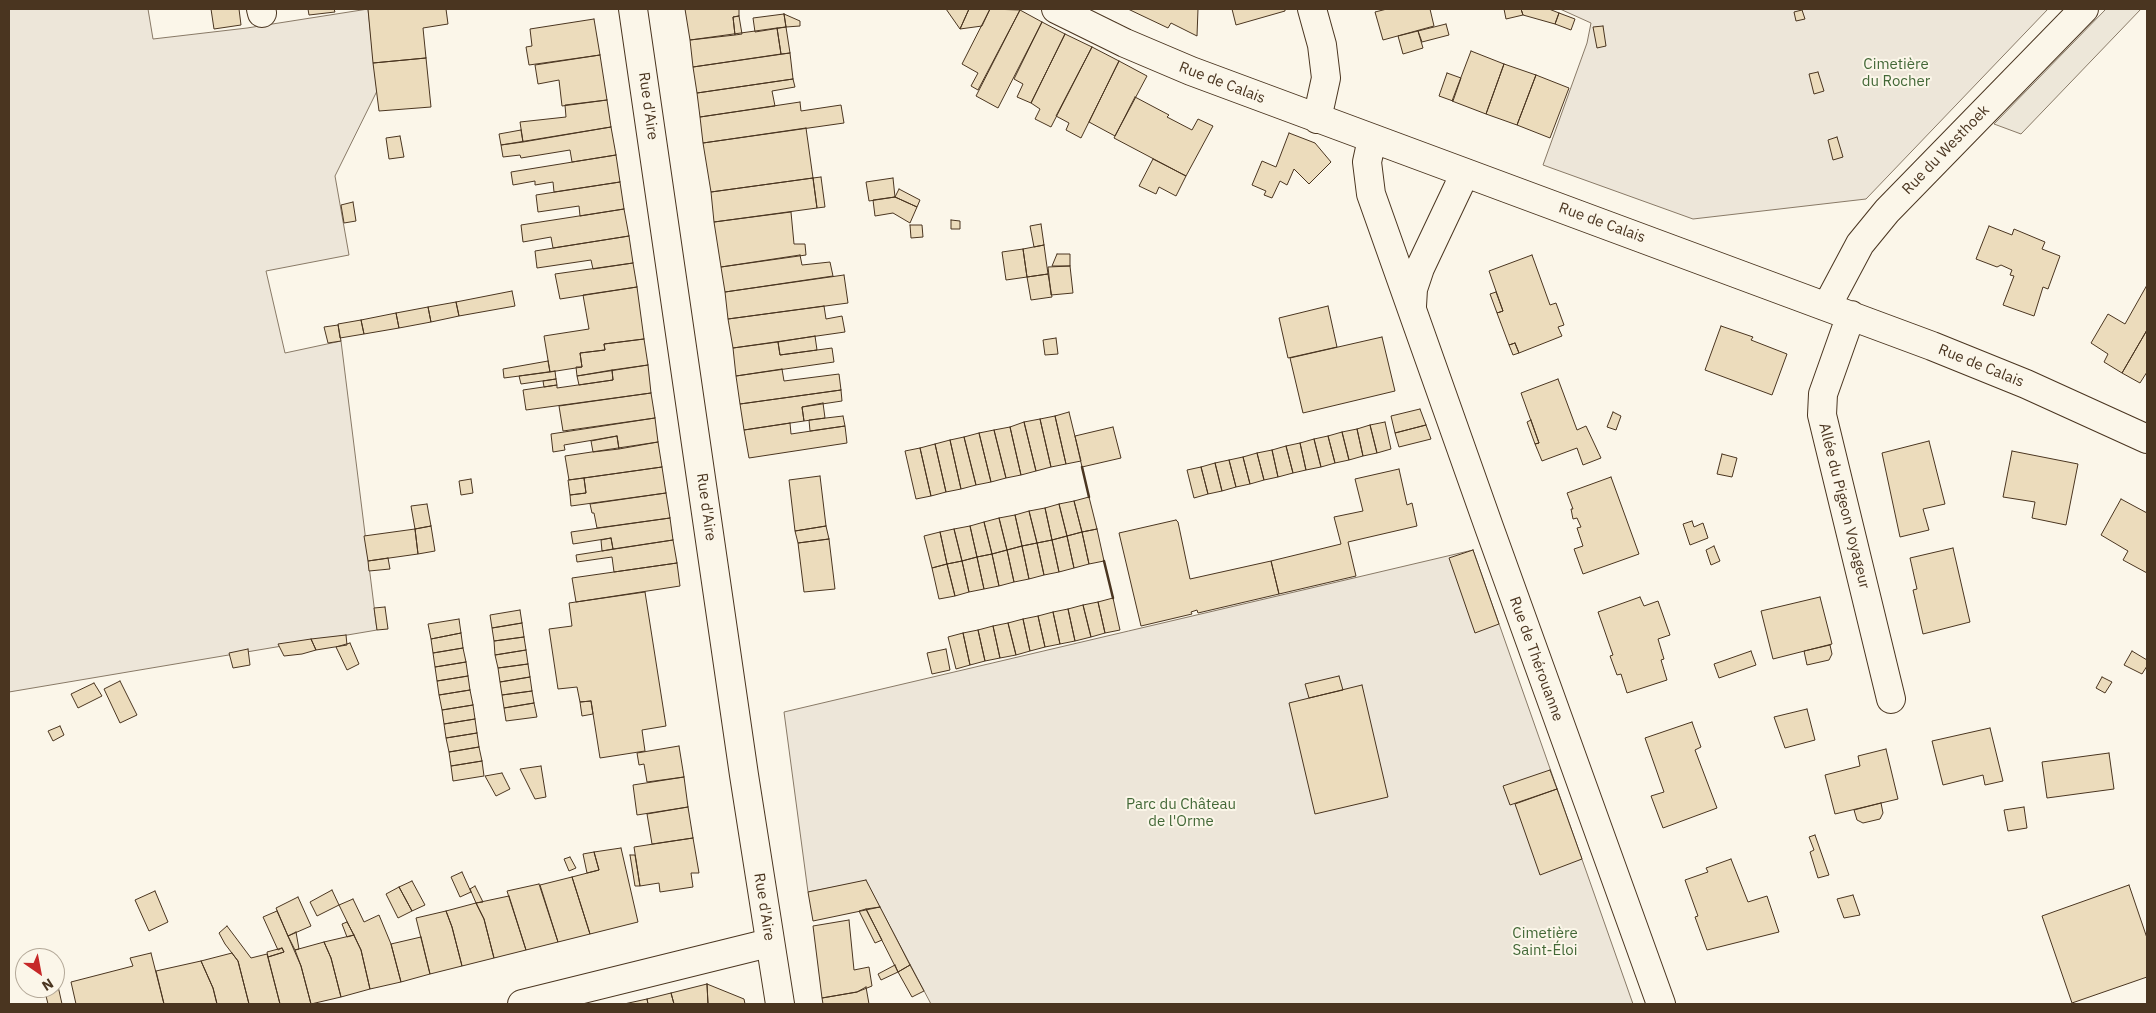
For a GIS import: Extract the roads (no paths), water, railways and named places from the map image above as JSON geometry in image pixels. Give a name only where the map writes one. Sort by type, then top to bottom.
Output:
[{"type":"street","name":"Rue d'Aire","points":[[633,9],[769,943],[780,1004]]},
{"type":"street","name":"Rue de Calais","points":[[1056,9],[1156,57],[1318,119],[1839,311],[2017,380],[2147,439]]},
{"type":"street","points":[[1312,9],[1322,45],[1326,78],[1318,119]]},
{"type":"street","name":"Rue du Westhoek","points":[[1839,311],[1860,244],[1887,211],[2084,9]]},
{"type":"street","name":"Rue de Thérouanne","points":[[1372,139],[1366,162],[1372,194],[1661,1004]]},
{"type":"street","name":"Rue de Thérouanne","points":[[1413,313],[1412,297],[1420,268],[1465,173]]},
{"type":"street","name":"Allée du Pigeon Voyageur","points":[[1839,311],[1823,394],[1822,415],[1891,699]]},
{"type":"street","points":[[522,1004],[769,943]]},
{"type":"park label","name":"Cimetière du Rocher","points":[[1896,74]]},
{"type":"park label","name":"Parc du Château de l'Orme","points":[[1181,814]]},
{"type":"park label","name":"Cimetière Saint-Éloi","points":[[1545,942]]}]
